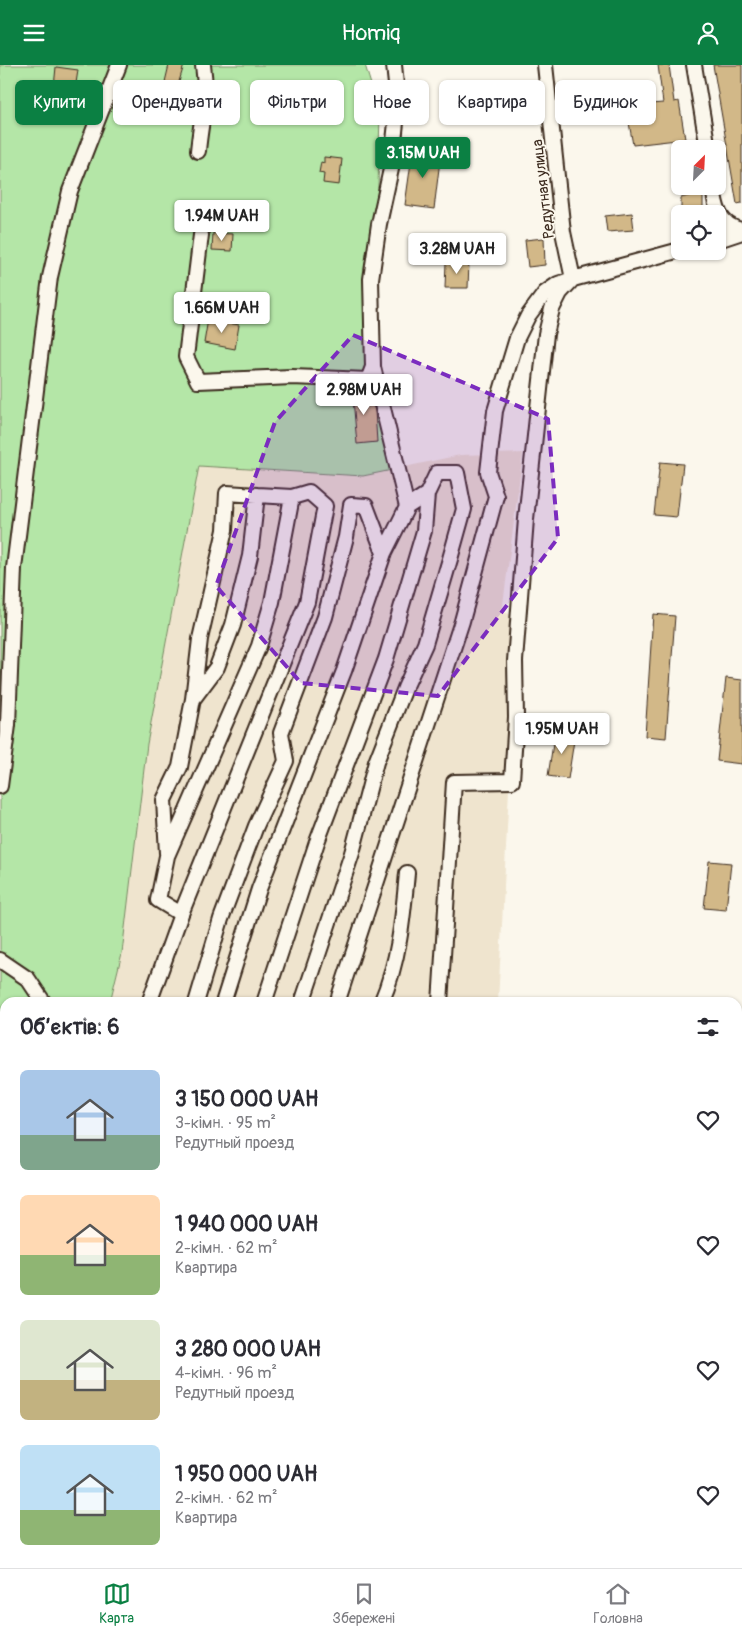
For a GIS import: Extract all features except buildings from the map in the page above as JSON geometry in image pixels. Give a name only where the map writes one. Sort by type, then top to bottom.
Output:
[{"type":"street","points":[[0,786],[8,725],[14,568],[50,277],[70,191],[119,65]]},
{"type":"street","points":[[198,151],[205,112],[206,88],[203,65]]},
{"type":"street","points":[[394,65],[398,104],[391,169],[379,224],[371,279],[373,367],[407,507]]},
{"type":"street","name":"Редутная улица","points":[[546,65],[563,232],[573,279]]},
{"type":"street","points":[[694,65],[706,140]]},
{"type":"street","points":[[726,224],[742,231]]},
{"type":"street","points":[[726,237],[742,231]]},
{"type":"street","points":[[200,235],[186,357],[198,381],[292,377],[368,380],[373,367]]},
{"type":"street","points":[[338,997],[462,621],[491,515],[496,496],[488,472],[494,411],[517,338],[528,316],[545,293],[558,283],[671,252]]},
{"type":"street","points":[[440,997],[454,782],[512,781],[516,717],[515,661],[526,519],[546,334],[552,309],[560,293],[573,279]]},
{"type":"street","points":[[266,997],[316,842],[386,659],[424,531],[427,494],[437,473],[457,473],[464,509],[425,644],[405,688],[376,762],[352,853],[304,997]]},
{"type":"street","points":[[151,997],[181,914],[307,602],[325,506],[309,492],[292,497],[227,493],[225,530],[200,639],[193,699],[180,767],[164,800],[168,856]]},
{"type":"street","points":[[226,997],[256,898],[288,819],[311,751],[344,671],[384,553],[407,507],[427,494]]},
{"type":"street","points":[[193,699],[217,667],[233,625],[250,556],[257,495]]},
{"type":"street","points":[[181,914],[158,900],[168,856],[259,646],[272,602],[292,497]]},
{"type":"street","points":[[198,997],[228,900],[256,826],[286,761],[282,733],[325,617],[346,537],[351,505],[366,506],[384,553]]},
{"type":"street","points":[[286,761],[311,751]]},
{"type":"street","points":[[384,997],[389,984],[403,922],[407,873]]},
{"type":"street","points":[[0,959],[28,979],[40,997]]},
{"type":"highlighted area","points":[[353,335],[548,419],[558,538],[438,696],[301,683],[216,586],[275,422]]},
{"type":"shaded area","points":[[523,453],[502,612],[518,616],[498,997],[111,997],[122,953],[147,744],[199,466],[363,476],[460,455]]},
{"type":"green space","points":[[0,65],[113,65],[103,94],[103,80],[15,80],[15,125],[93,125],[70,191],[96,125],[103,125],[103,106],[113,80],[113,125],[240,125],[240,80],[113,80],[119,65],[365,65],[370,80],[354,80],[354,125],[380,125],[373,367],[392,470],[363,476],[199,466],[147,744],[122,953],[111,997],[0,997]]}]
